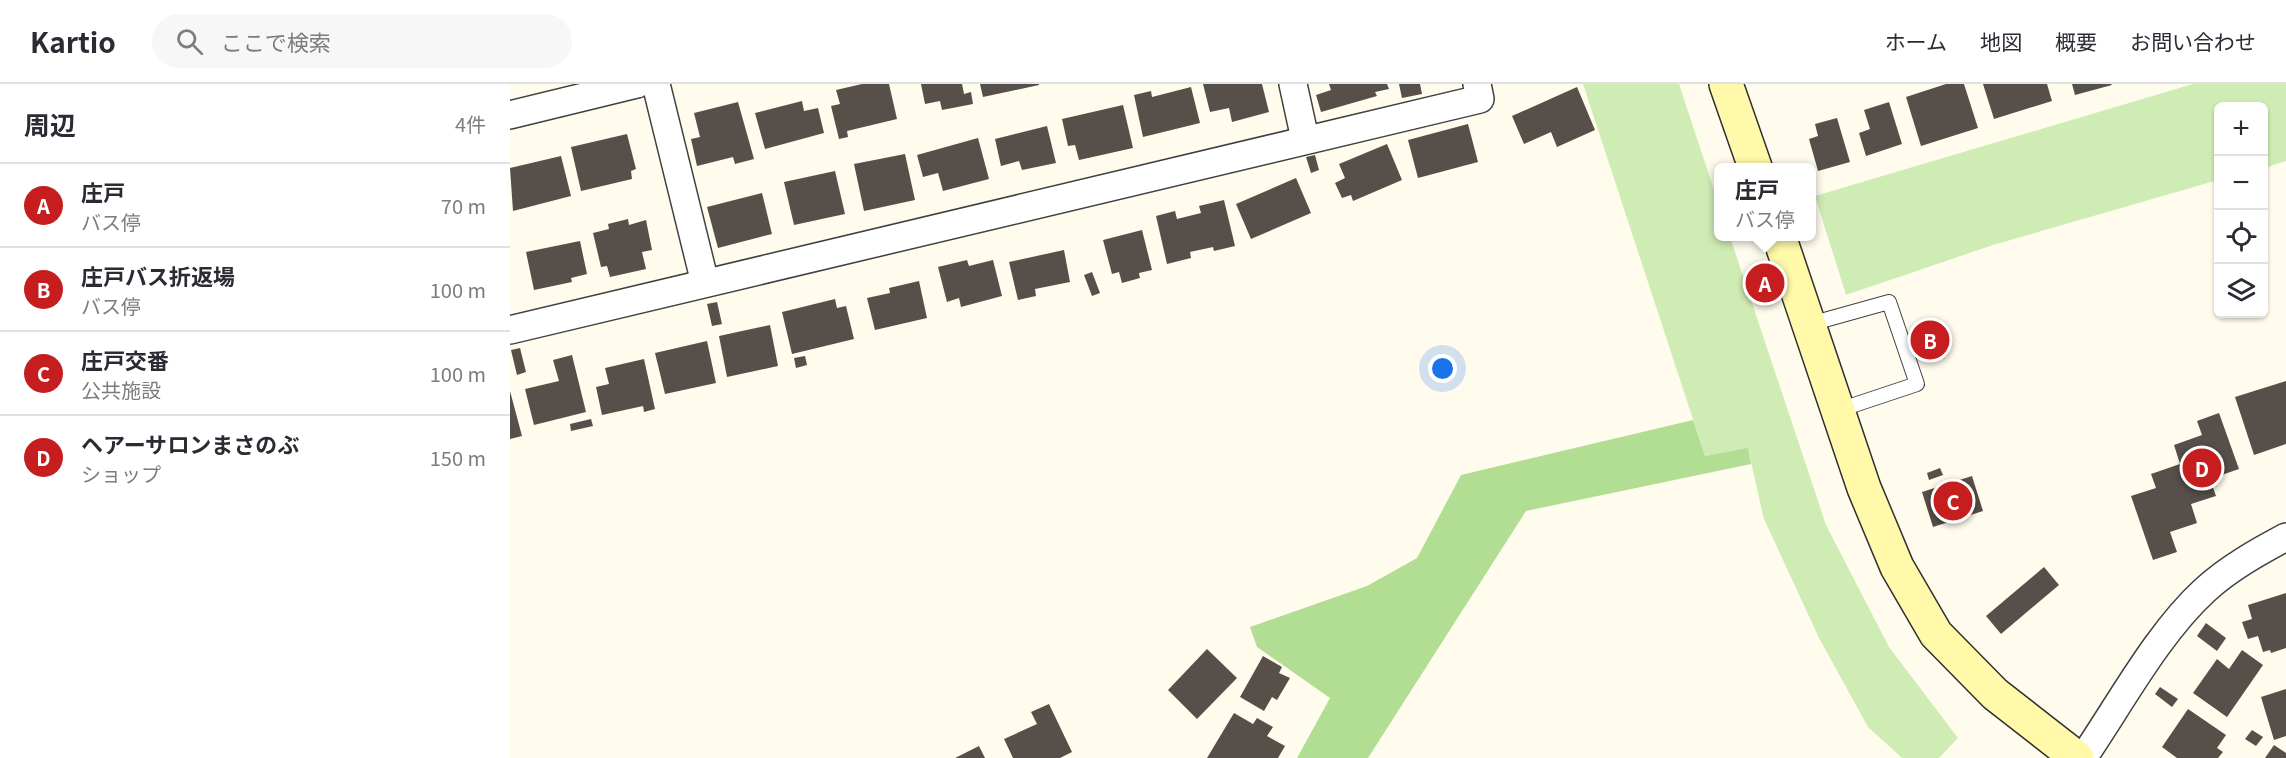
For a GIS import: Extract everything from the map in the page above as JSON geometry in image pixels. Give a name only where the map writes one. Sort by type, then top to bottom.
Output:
[{"type":"street","points":[[510,116],[637,84]]},
{"type":"street","points":[[656,84],[705,283]]},
{"type":"street","points":[[1293,84],[1305,139]]},
{"type":"street","points":[[510,330],[1480,99],[1477,84]]},
{"type":"street","points":[[1728,84],[1753,163]]},
{"type":"street","points":[[1780,241],[1864,488],[1897,567],[1936,634],[1995,694],[2077,758]]},
{"type":"street","points":[[2083,758],[2164,638],[2205,590],[2251,556],[2286,537]]},
{"type":"lane","points":[[1810,324],[1889,302],[1917,384],[1839,410]]},
{"type":"green space","points":[[1583,84],[1679,84],[1714,190],[1714,241],[1731,241],[1826,525],[1889,647],[1958,738],[1939,758],[1902,758],[1868,727],[1819,638],[1764,519],[1748,449],[1705,456]]},
{"type":"green space","points":[[2193,84],[2286,84],[2286,161],[2268,167],[2268,102],[2214,102],[2214,181],[1993,245],[1846,295],[1816,196]]},
{"type":"green space","points":[[1693,420],[1705,456],[1748,448],[1751,464],[1526,511],[1368,758],[1297,758],[1330,698],[1257,647],[1250,627],[1367,586],[1417,558],[1461,475]]},
{"type":"building","points":[[862,84],[889,84],[897,119],[847,131],[848,137],[839,139],[831,106],[840,104],[836,90]]},
{"type":"building","points":[[921,84],[962,84],[964,94],[971,92],[973,104],[942,110],[940,101],[925,104]]},
{"type":"building","points":[[980,84],[1039,84],[1039,85],[983,97]]},
{"type":"building","points":[[1203,84],[1262,84],[1269,112],[1232,122],[1229,108],[1210,112]]},
{"type":"building","points":[[1329,84],[1387,84],[1389,89],[1375,92],[1377,96],[1321,112],[1316,95],[1331,90]]},
{"type":"building","points":[[1399,84],[1420,84],[1422,94],[1402,98]]},
{"type":"building","points":[[1946,84],[1964,84],[1978,128],[1921,146],[1906,97]]},
{"type":"building","points":[[1983,84],[2047,84],[2052,101],[1994,119]]},
{"type":"building","points":[[2072,84],[2111,84],[2112,85],[2075,95]]},
{"type":"building","points":[[1191,87],[1200,123],[1143,137],[1134,95],[1151,91],[1152,97]]},
{"type":"building","points":[[1577,87],[1595,130],[1557,147],[1551,132],[1524,144],[1512,116]]},
{"type":"building","points":[[802,101],[804,111],[818,108],[824,133],[765,149],[755,113]]},
{"type":"building","points":[[738,102],[754,159],[735,164],[733,157],[697,166],[691,139],[700,137],[694,113]]},
{"type":"building","points":[[1889,102],[1902,144],[1866,156],[1859,133],[1870,129],[1864,110]]},
{"type":"building","points":[[1123,105],[1133,148],[1079,160],[1075,145],[1068,146],[1062,119]]},
{"type":"building","points":[[1837,118],[1850,162],[1818,171],[1809,139],[1818,136],[1815,124]]},
{"type":"building","points":[[1468,124],[1478,162],[1418,178],[1408,140]]},
{"type":"building","points":[[1047,126],[1056,163],[1022,170],[1019,161],[1001,166],[995,139]]},
{"type":"building","points":[[627,134],[636,169],[631,171],[632,179],[581,191],[571,147]]},
{"type":"building","points":[[978,138],[989,179],[943,191],[938,173],[923,177],[917,155]]},
{"type":"building","points":[[1387,144],[1402,180],[1353,201],[1351,195],[1342,198],[1335,183],[1345,178],[1339,164]]},
{"type":"building","points":[[905,154],[915,200],[864,211],[854,164]]},
{"type":"building","points":[[1315,155],[1319,170],[1311,173],[1306,157]]},
{"type":"building","points":[[561,156],[571,196],[513,211],[510,168]]},
{"type":"building","points":[[835,171],[845,214],[794,225],[784,182]]},
{"type":"building","points":[[1296,178],[1311,213],[1251,239],[1236,204]]},
{"type":"building","points":[[762,193],[772,234],[718,248],[707,207]]},
{"type":"building","points":[[1224,200],[1235,246],[1214,251],[1213,247],[1190,252],[1191,258],[1167,264],[1156,216],[1175,211],[1177,219],[1201,213],[1199,206]]},
{"type":"building","points":[[628,219],[629,225],[646,220],[652,250],[642,252],[646,269],[610,277],[607,266],[601,267],[593,233],[609,229],[608,224]]},
{"type":"building","points":[[1142,230],[1152,270],[1139,273],[1140,278],[1122,283],[1119,272],[1112,274],[1103,240]]},
{"type":"building","points":[[580,241],[587,274],[571,278],[572,282],[534,290],[526,252]]},
{"type":"building","points":[[1064,250],[1070,282],[1035,289],[1036,296],[1018,300],[1009,262]]},
{"type":"building","points":[[967,260],[969,266],[993,260],[1002,296],[961,307],[959,298],[947,302],[938,267]]},
{"type":"building","points":[[1092,272],[1100,293],[1092,296],[1084,275]]},
{"type":"building","points":[[919,281],[927,318],[875,330],[867,298],[890,293],[889,288]]},
{"type":"building","points":[[835,299],[837,308],[846,306],[854,339],[792,354],[782,312]]},
{"type":"building","points":[[717,302],[722,324],[712,326],[707,304]]},
{"type":"building","points":[[770,325],[778,366],[727,377],[719,336]]},
{"type":"building","points":[[707,341],[716,383],[665,394],[655,353]]},
{"type":"building","points":[[520,348],[526,372],[517,375],[511,350]]},
{"type":"building","points":[[572,355],[586,412],[534,425],[525,389],[559,381],[553,360]]},
{"type":"building","points":[[805,356],[807,365],[796,368],[794,358]]},
{"type":"building","points":[[644,359],[655,409],[644,412],[643,406],[602,415],[596,387],[609,384],[605,368]]},
{"type":"building","points":[[2286,381],[2286,444],[2254,455],[2235,397]]},
{"type":"building","points":[[510,391],[522,436],[510,439]]},
{"type":"building","points":[[2219,413],[2239,469],[2210,479],[2216,496],[2191,504],[2197,523],[2170,532],[2177,552],[2153,560],[2131,496],[2156,488],[2151,474],[2180,464],[2174,445],[2202,435],[2197,421]]},
{"type":"building","points":[[591,419],[593,426],[571,431],[570,424]]},
{"type":"building","points":[[1940,468],[1943,475],[1929,480],[1927,473]]},
{"type":"building","points":[[1972,476],[1983,511],[1933,527],[1922,492]]},
{"type":"building","points":[[2044,567],[2059,585],[2001,634],[1986,616]]},
{"type":"building","points":[[2286,593],[2286,648],[2271,653],[2270,650],[2263,652],[2258,636],[2248,639],[2242,622],[2252,619],[2248,605]]},
{"type":"building","points":[[2206,623],[2226,638],[2217,651],[2197,636]]},
{"type":"building","points":[[1207,649],[1237,678],[1197,719],[1168,690]]},
{"type":"building","points":[[2242,650],[2263,665],[2227,717],[2193,693],[2217,659],[2229,669]]},
{"type":"building","points":[[1263,656],[1282,667],[1279,673],[1290,678],[1277,700],[1272,697],[1264,711],[1240,697]]},
{"type":"building","points":[[2160,687],[2178,699],[2172,707],[2155,694]]},
{"type":"building","points":[[2286,689],[2286,736],[2274,740],[2261,697]]},
{"type":"building","points":[[1049,704],[1072,752],[1060,758],[1013,758],[1004,739],[1037,724],[1031,712]]},
{"type":"building","points":[[2188,709],[2226,735],[2217,748],[2223,752],[2218,758],[2177,758],[2162,747]]},
{"type":"building","points":[[1234,713],[1253,724],[1257,718],[1273,727],[1267,736],[1285,746],[1278,758],[1207,758]]},
{"type":"building","points":[[2252,730],[2263,737],[2256,746],[2245,739]]},
{"type":"building","points":[[2274,745],[2286,753],[2286,758],[2265,758]]},
{"type":"building","points":[[979,746],[985,758],[955,758]]},
{"type":"place","name":"庄戸","points":[[1765,283]]},
{"type":"place","name":"庄戸バス折返場","points":[[1930,340]]},
{"type":"place","name":"ヘアーサロンまさのぶ","points":[[2202,468]]},
{"type":"place","name":"庄戸交番","points":[[1953,501]]}]
